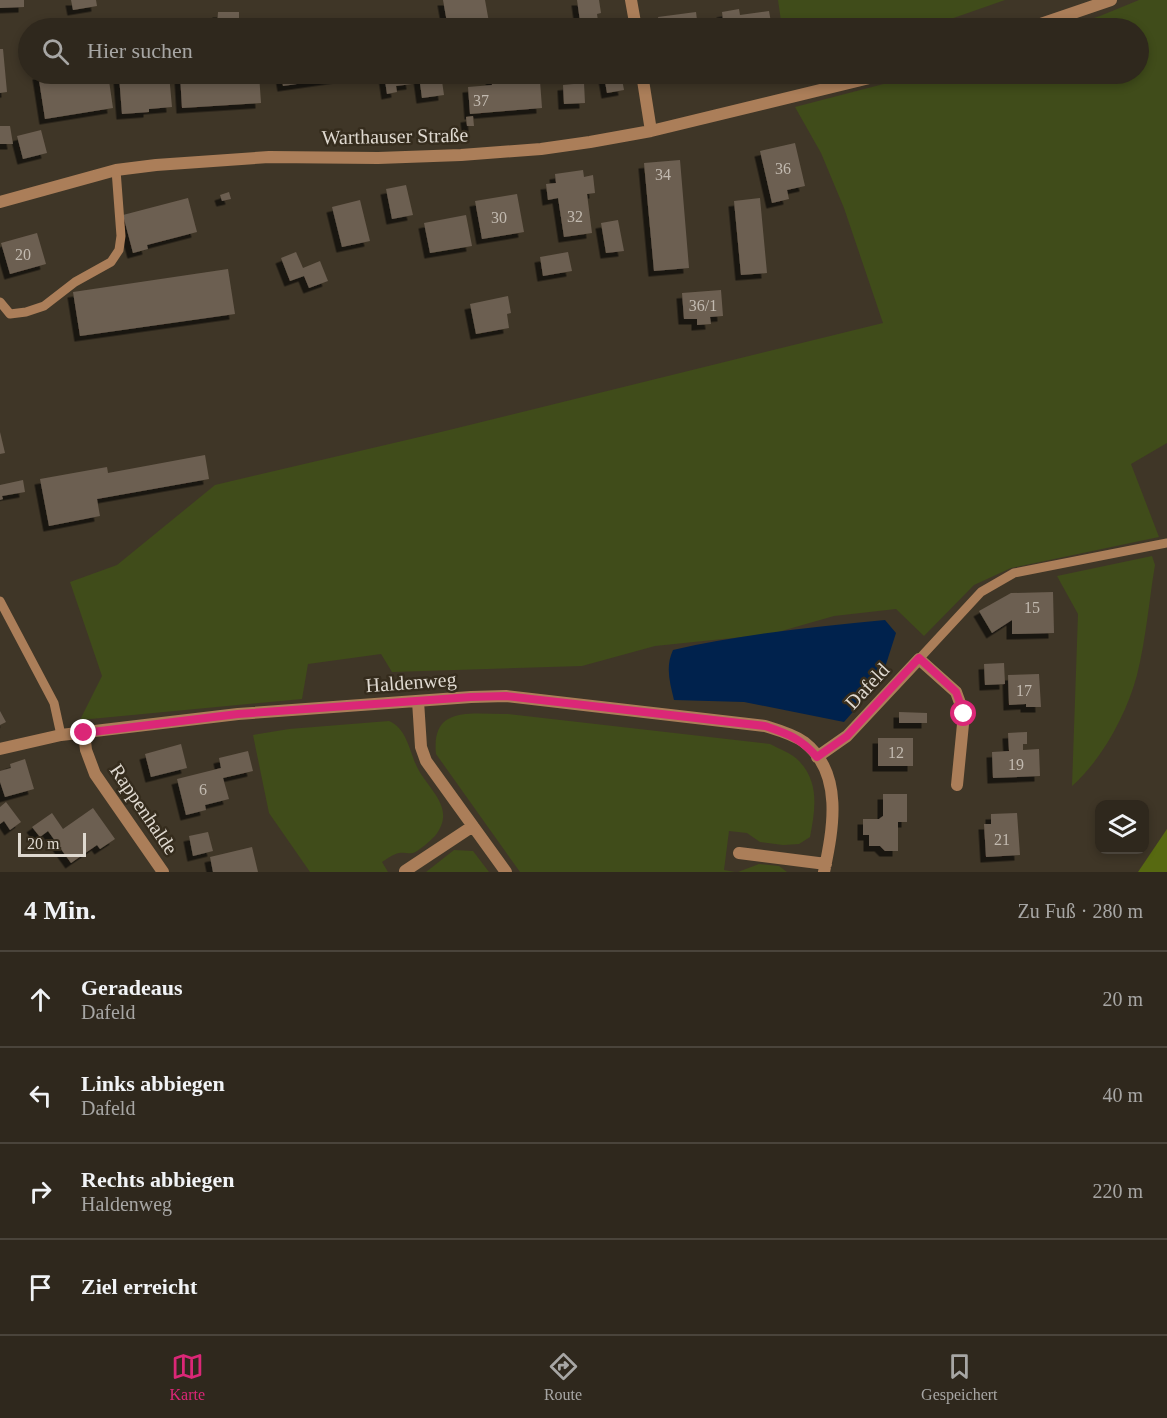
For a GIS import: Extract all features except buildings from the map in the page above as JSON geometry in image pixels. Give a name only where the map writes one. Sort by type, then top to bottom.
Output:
[{"type":"street","points":[[631,0],[634,18]]},
{"type":"street","points":[[1058,18],[1111,0]]},
{"type":"street","points":[[644,84],[651,131]]},
{"type":"street","name":"Warthauser Straße","points":[[0,202],[116,170],[269,157],[378,158],[530,150],[590,142],[651,131],[846,84]]},
{"type":"street","points":[[919,658],[956,692],[964,714],[957,785]]},
{"type":"street","name":"Dafeld","points":[[817,757],[847,736],[919,658]]},
{"type":"street","name":"Haldenweg","points":[[0,749],[61,735],[238,714],[506,696],[765,726],[804,742],[817,757]]},
{"type":"street","points":[[418,701],[421,747],[426,761],[506,872]]},
{"type":"street","name":"Rappenhalde","points":[[84,733],[86,750],[95,774],[163,872]]},
{"type":"street","points":[[739,853],[825,868],[833,802],[829,777],[817,757]]},
{"type":"street","points":[[405,871],[473,826]]},
{"type":"lane","points":[[0,302],[10,314],[44,306],[75,282],[111,262],[119,250],[121,236],[116,170]]},
{"type":"lane","points":[[919,658],[981,592],[1014,573],[1167,543]]},
{"type":"lane","points":[[0,601],[54,703],[61,735]]},
{"type":"green space","points":[[778,0],[1005,0],[954,18],[781,18]]},
{"type":"green space","points":[[1139,0],[1167,0],[1167,443],[1131,464],[1159,537],[1011,568],[974,585],[924,636],[896,609],[834,616],[771,634],[655,646],[582,666],[392,672],[381,654],[308,664],[302,699],[80,720],[102,676],[70,582],[117,565],[215,485],[883,323],[844,208],[821,153],[795,107],[884,84],[1149,84],[1149,18],[1094,18]]},
{"type":"green space","points":[[1152,556],[1155,565],[1140,661],[1133,690],[1112,735],[1093,763],[1072,786],[1078,614],[1057,576]]},
{"type":"green space","points":[[469,714],[508,714],[770,744],[796,758],[806,769],[810,778],[814,807],[810,837],[799,844],[783,845],[760,842],[747,833],[729,831],[724,870],[735,872],[520,872],[436,754],[436,738],[440,727],[447,720]]},
{"type":"green space","points":[[389,721],[404,735],[417,767],[439,800],[443,817],[441,826],[435,836],[418,850],[413,853],[392,855],[382,862],[388,872],[310,872],[269,813],[253,735],[289,729]]},
{"type":"green space","points":[[1167,829],[1167,872],[1138,872]]},
{"type":"green space","points":[[454,850],[473,851],[489,872],[426,872]]},
{"type":"green space","points":[[759,864],[779,866],[787,872],[738,872]]},
{"type":"water","points":[[885,620],[896,633],[881,680],[844,722],[744,702],[674,700],[669,669],[673,650],[752,635]]},
{"type":"route","points":[[84,733],[238,714],[506,696],[765,726],[804,742],[817,757],[847,736],[919,658],[956,692],[964,714]]}]
